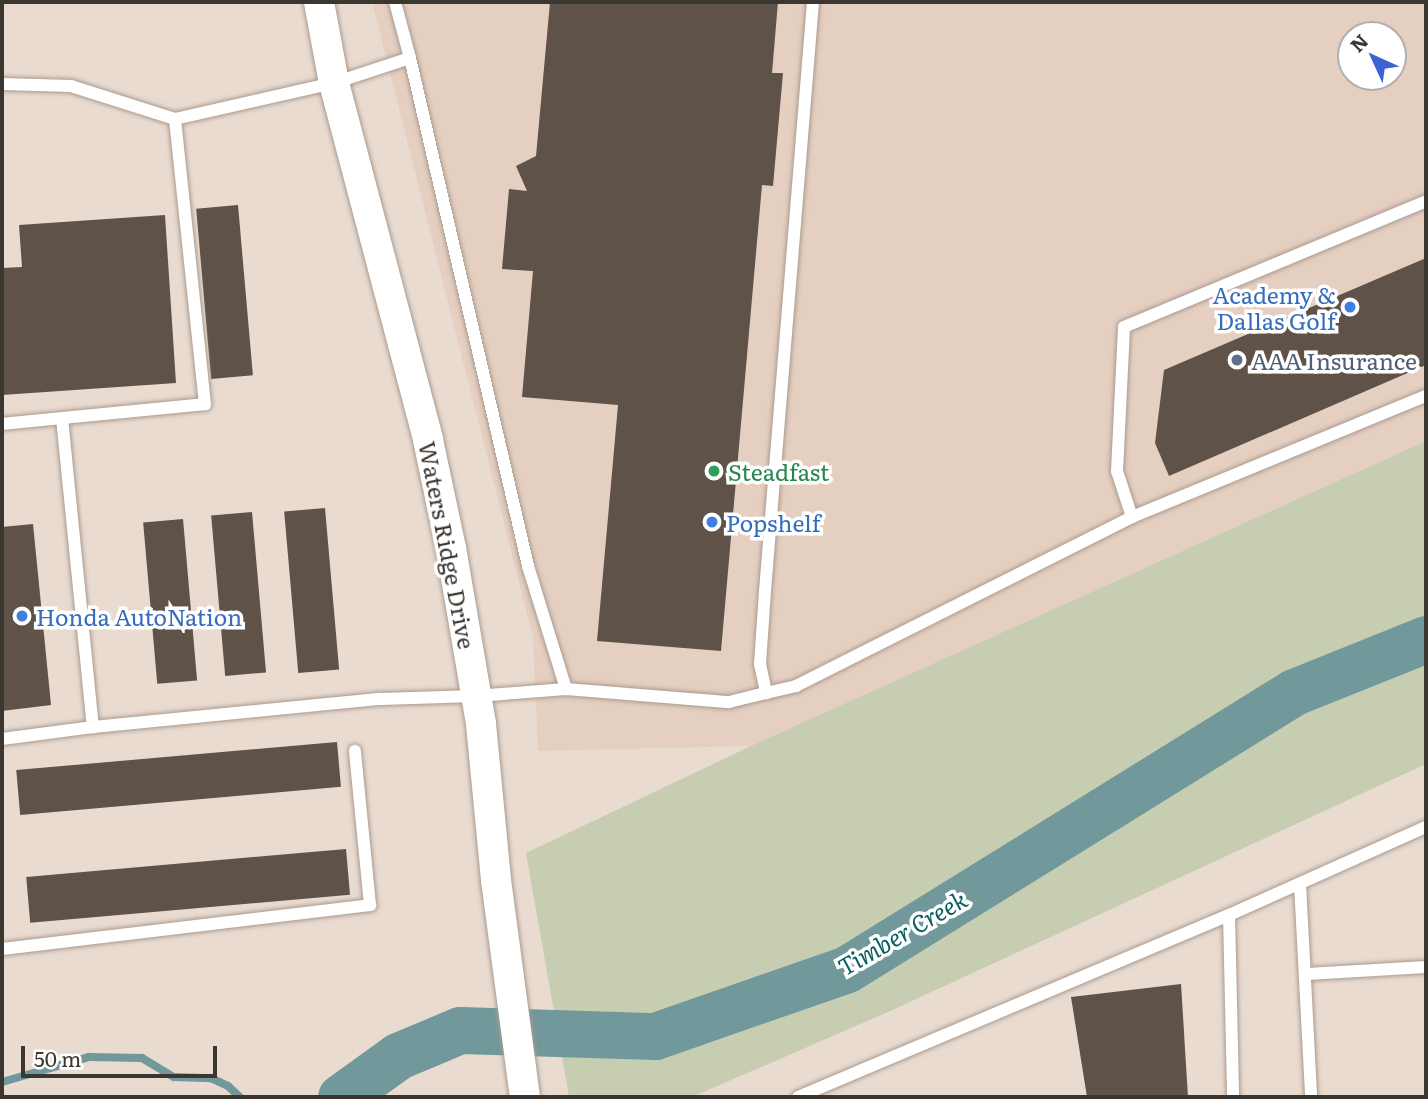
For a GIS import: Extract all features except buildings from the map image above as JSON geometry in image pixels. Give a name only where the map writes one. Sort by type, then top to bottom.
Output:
[{"type":"street","name":"Waters Ridge Drive","points":[[319,2],[334,83],[429,440],[476,696],[496,880],[525,1097]]},
{"type":"lane","points":[[396,2],[527,566],[566,689]]},
{"type":"lane","points":[[766,693],[760,664],[813,2]]},
{"type":"lane","points":[[2,84],[71,86],[175,119],[334,83],[410,58]]},
{"type":"lane","points":[[2,424],[205,404],[175,119]]},
{"type":"lane","points":[[1132,517],[1117,471],[1125,327],[1426,201]]},
{"type":"lane","points":[[2,738],[381,699],[476,696],[566,689],[729,702],[796,686],[1132,517],[1426,396]]},
{"type":"lane","points":[[61,418],[93,727]]},
{"type":"lane","points":[[2,949],[370,905],[355,751]]},
{"type":"lane","points":[[798,1097],[1229,915],[1426,827]]},
{"type":"lane","points":[[1300,884],[1307,974],[1311,1097]]},
{"type":"lane","points":[[1229,915],[1233,1097]]},
{"type":"lane","points":[[1307,974],[1426,967]]},
{"type":"shaded area","points":[[372,2],[1426,2],[1426,441],[751,746],[538,751],[533,638]]},
{"type":"green space","points":[[1426,441],[1426,764],[888,1012],[692,1097],[569,1097],[526,853],[751,746]]},
{"type":"waterway","name":"Timber Creek","points":[[341,1097],[398,1056],[460,1030],[655,1036],[847,969],[1294,692],[1426,639]]},
{"type":"waterway","points":[[2,1082],[89,1057],[142,1058],[174,1077],[211,1078],[228,1086],[240,1097]]},
{"type":"place","name":"Academy & Dallas Golf","points":[[1350,307]]},
{"type":"place","name":"AAA Insurance","points":[[1237,360]]},
{"type":"place","name":"Steadfast","points":[[714,471]]},
{"type":"place","name":"Popshelf","points":[[712,522]]},
{"type":"place","name":"Honda AutoNation","points":[[22,616]]}]
